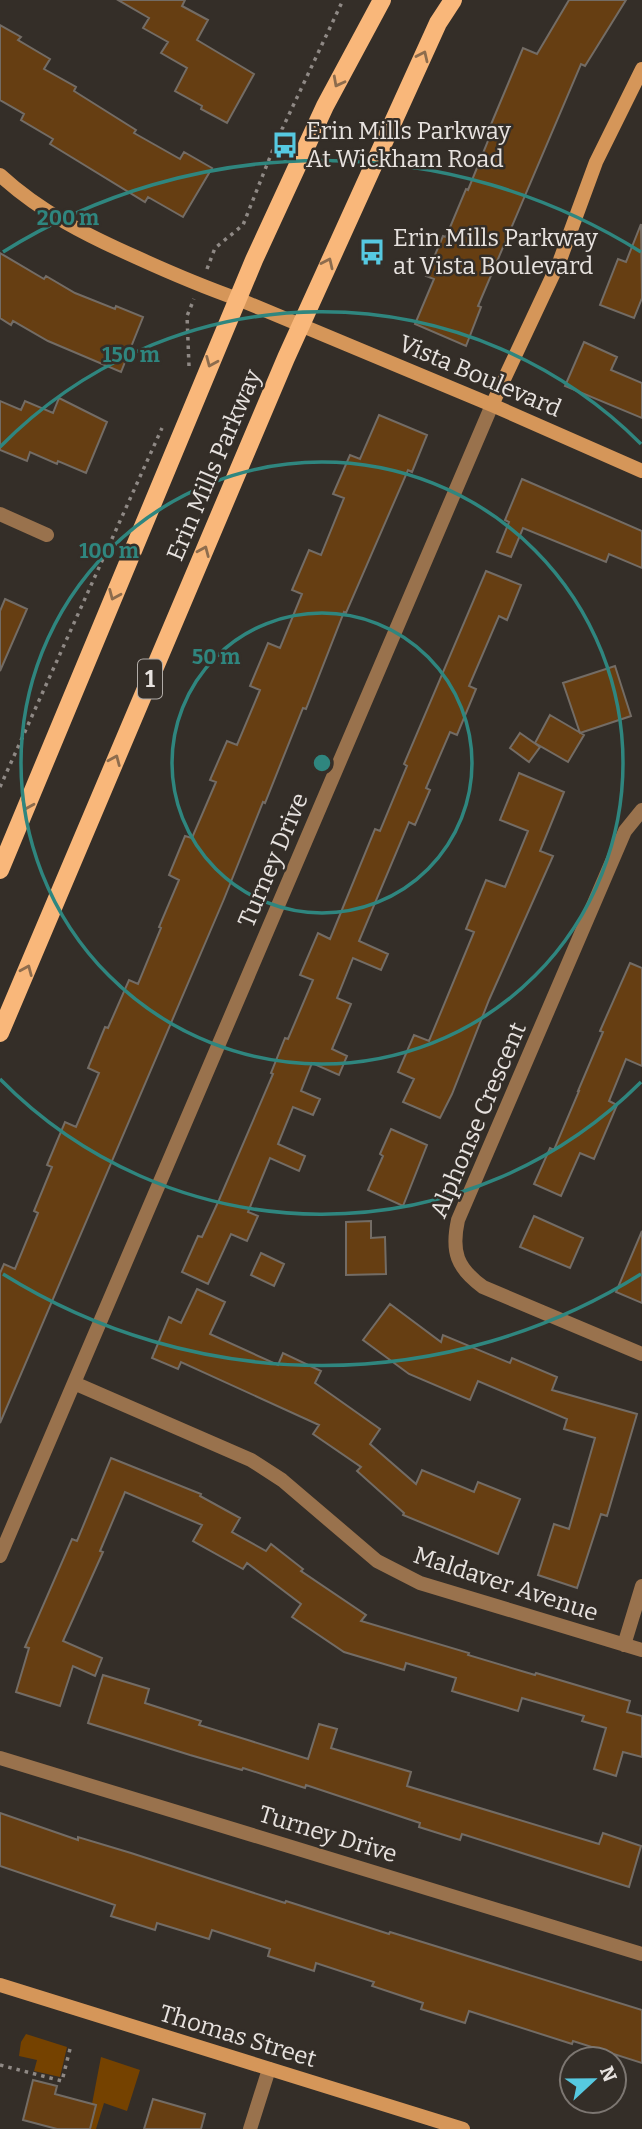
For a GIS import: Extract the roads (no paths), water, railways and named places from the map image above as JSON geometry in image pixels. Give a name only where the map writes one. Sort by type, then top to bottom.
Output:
[{"type":"main road","name":"Erin Mills Parkway","points":[[0,870],[237,299],[325,106],[382,0]]},
{"type":"main road","name":"Erin Mills Parkway","points":[[0,1033],[300,325],[438,23],[453,0]]},
{"type":"street","name":"Turney Drive","points":[[0,1556],[492,405],[560,260],[596,162],[642,69]]},
{"type":"street","name":"Vista Boulevard","points":[[0,175],[48,213],[92,238],[200,286],[492,405],[642,471]]},
{"type":"street","points":[[0,514],[47,535]]},
{"type":"street","name":"Alphonse Crescent","points":[[642,810],[625,831],[458,1220],[454,1238],[456,1255],[463,1270],[483,1287],[642,1354]]},
{"type":"street","name":"Maldaver Avenue","points":[[74,1384],[251,1460],[282,1480],[360,1548],[396,1573],[420,1583],[642,1650]]},
{"type":"street","points":[[624,1645],[642,1586]]},
{"type":"street","name":"Turney Drive","points":[[0,1758],[642,1954]]},
{"type":"street","name":"Thomas Street","points":[[0,1985],[463,2129]]},
{"type":"street","points":[[250,2129],[269,2069]]},
{"type":"place","name":"Erin Mills Parkway At Wickham Road","points":[[285,145]]},
{"type":"place","name":"Erin Mills Parkway at Vista Boulevard","points":[[372,252]]}]
